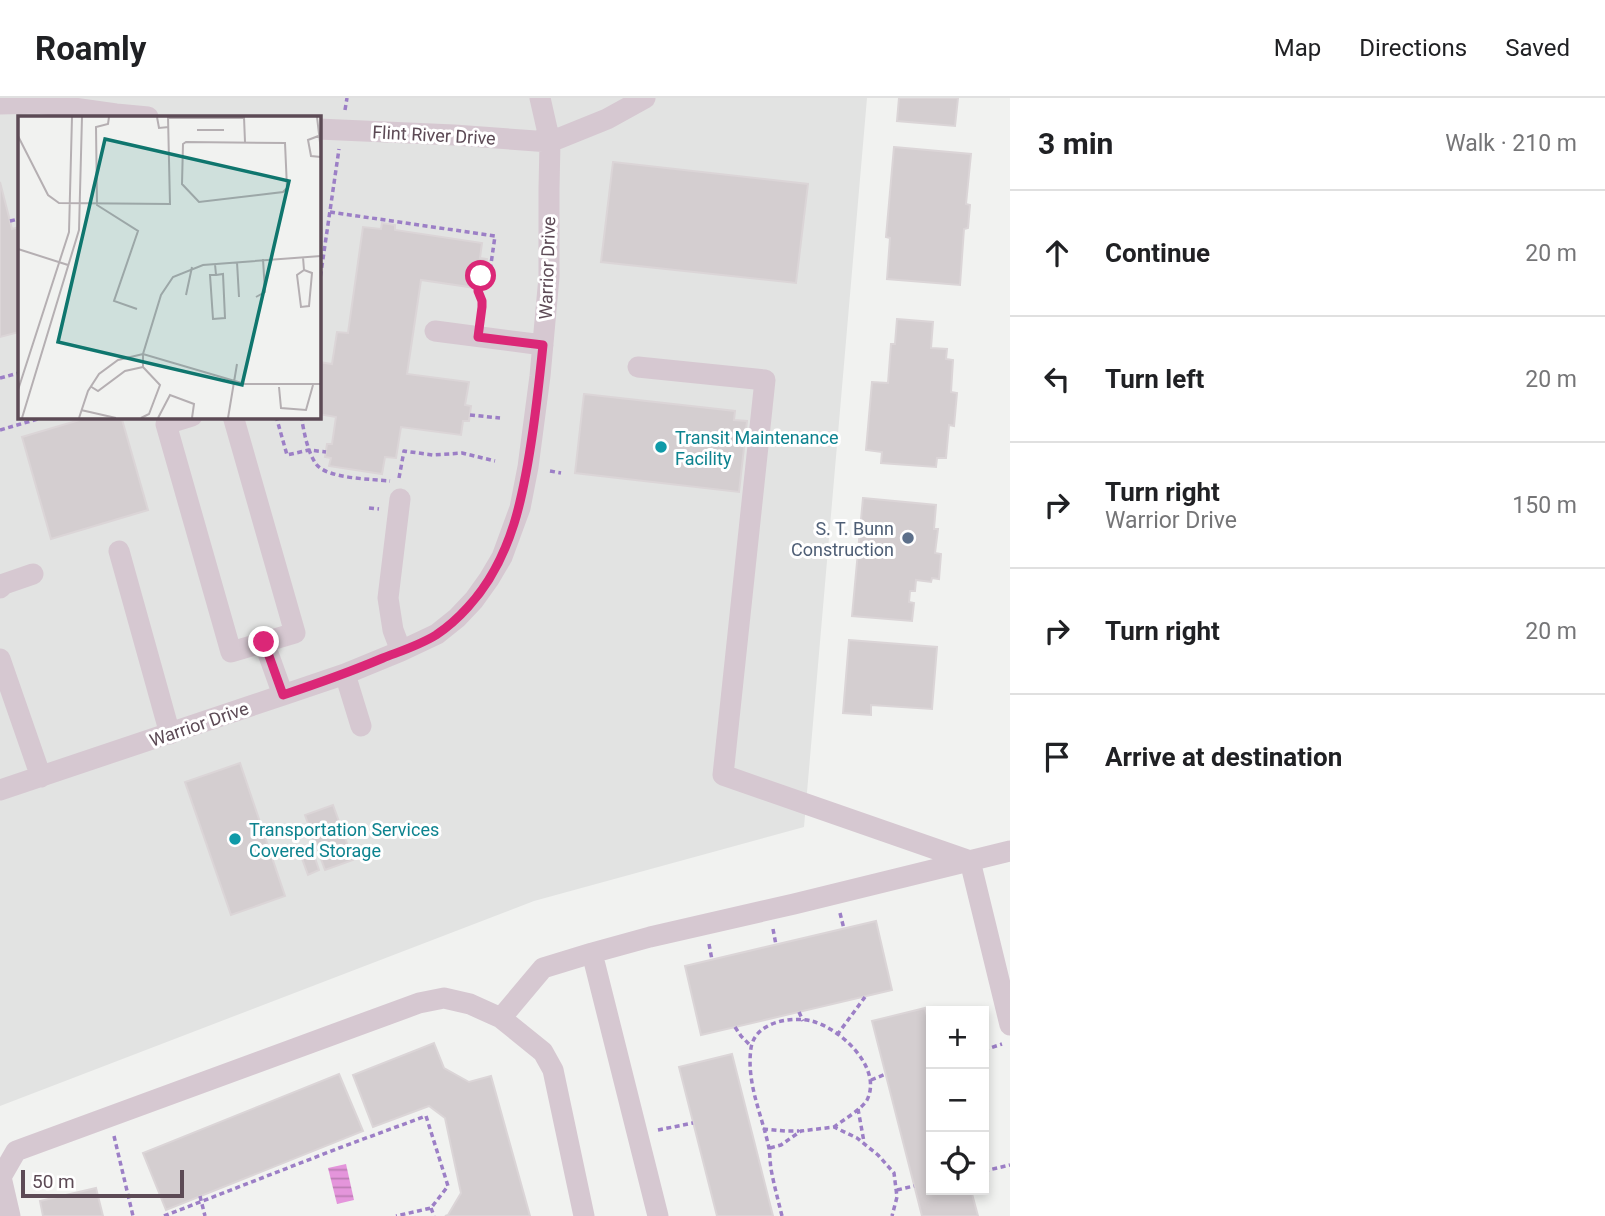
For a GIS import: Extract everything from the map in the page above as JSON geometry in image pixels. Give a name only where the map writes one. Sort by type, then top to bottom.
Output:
[{"type":"street","name":"Warrior Drive","points":[[0,790],[345,674],[437,634],[474,600],[502,557],[520,508],[528,467],[550,277],[550,142],[540,98]]},
{"type":"street","points":[[550,142],[607,119],[645,98]]},
{"type":"street","points":[[0,104],[137,116]]},
{"type":"street","name":"Flint River Drive","points":[[320,129],[550,142]]},
{"type":"street","points":[[435,331],[543,345]]},
{"type":"street","points":[[638,367],[765,380],[723,775],[970,861]]},
{"type":"street","points":[[186,418],[166,424],[231,652],[295,633],[234,418]]},
{"type":"street","points":[[400,499],[388,597],[393,630],[401,651]]},
{"type":"street","points":[[119,551],[170,734]]},
{"type":"street","points":[[0,588],[4,584],[33,574]]},
{"type":"street","points":[[264,642],[283,695]]},
{"type":"street","points":[[0,659],[41,777]]},
{"type":"street","points":[[345,674],[361,726]]},
{"type":"street","points":[[501,1018],[542,968],[650,937],[1010,851]]},
{"type":"street","points":[[970,861],[1010,1025]]},
{"type":"street","points":[[592,953],[659,1216]]},
{"type":"street","points":[[10,1216],[1,1177],[16,1151],[419,1003],[444,998],[470,1004],[501,1018],[543,1052],[553,1070],[584,1216]]},
{"type":"path","points":[[320,280],[346,98]]},
{"type":"path","points":[[330,212],[495,236],[489,278],[481,276],[478,291],[482,301],[478,337]]},
{"type":"path","points":[[10,221],[18,219]]},
{"type":"path","points":[[0,378],[18,373]]},
{"type":"path","points":[[470,415],[500,418]]},
{"type":"path","points":[[0,430],[41,418]]},
{"type":"path","points":[[277,418],[287,455],[309,450],[326,452]]},
{"type":"path","points":[[301,418],[309,450],[316,464],[332,474],[398,482],[404,451],[433,455],[462,453],[495,461]]},
{"type":"path","points":[[837,1035],[865,997]]},
{"type":"path","points":[[799,1012],[803,1021]]},
{"type":"path","points":[[763,1129],[801,1131],[834,1126],[866,1102],[871,1084],[870,1071],[855,1049],[812,1021],[788,1020],[768,1024],[757,1034],[751,1046],[751,1081],[763,1129],[769,1149],[782,1216]]},
{"type":"path","points":[[735,1027],[751,1046]]},
{"type":"path","points":[[989,1048],[1010,1042]]},
{"type":"path","points":[[871,1080],[886,1074]]},
{"type":"path","points":[[858,1108],[865,1144]]},
{"type":"path","points":[[164,1216],[266,1173],[426,1116],[448,1186],[431,1208],[396,1216]]},
{"type":"path","points":[[110,1117],[133,1216]]},
{"type":"path","points":[[639,1135],[693,1123]]},
{"type":"path","points":[[834,1126],[865,1144],[894,1173],[897,1197],[891,1216]]},
{"type":"path","points":[[769,1149],[801,1131]]},
{"type":"path","points":[[326,1146],[327,1152]]},
{"type":"path","points":[[989,1170],[1010,1165]]},
{"type":"path","points":[[897,1190],[914,1186]]},
{"type":"path","points":[[201,1199],[205,1216]]},
{"type":"path","points":[[431,1208],[433,1216]]},
{"type":"shaded area","points":[[0,98],[867,98],[804,827],[534,901],[0,1106]]},
{"type":"shaded area","points":[[346,1164],[354,1200],[337,1204],[328,1168]]},
{"type":"building","points":[[899,98],[958,98],[955,126],[897,121]]},
{"type":"building","points":[[894,147],[971,154],[966,204],[970,205],[968,228],[964,229],[960,285],[887,279],[890,238],[886,237]]},
{"type":"building","points":[[613,162],[808,184],[796,283],[601,262]]},
{"type":"building","points":[[0,182],[12,229],[18,227],[18,332],[0,337]]},
{"type":"building","points":[[382,223],[395,225],[395,230],[482,243],[480,258],[487,259],[484,273],[479,273],[476,288],[421,280],[407,374],[469,382],[465,405],[471,406],[469,421],[463,421],[461,435],[401,427],[396,458],[385,457],[382,474],[329,466],[331,458],[325,457],[327,444],[332,444],[336,417],[320,414],[320,362],[332,364],[337,332],[348,333],[363,227],[381,229]]},
{"type":"building","points":[[897,319],[933,322],[931,348],[947,349],[946,359],[953,360],[951,392],[957,393],[954,426],[949,425],[946,458],[937,458],[936,467],[881,463],[882,452],[866,450],[872,382],[888,383],[891,344],[895,344]]},
{"type":"building","name":"Transit Maintenance Facility","points":[[584,394],[735,411],[734,420],[747,421],[739,492],[575,473]]},
{"type":"building","points":[[86,418],[122,418],[148,510],[51,539],[22,437]]},
{"type":"building","points":[[863,498],[936,505],[934,529],[938,529],[935,553],[941,554],[939,579],[932,578],[931,582],[916,580],[915,591],[910,591],[909,602],[914,603],[912,621],[852,616]]},
{"type":"building","points":[[849,640],[937,647],[932,709],[871,705],[871,715],[843,713]]},
{"type":"building","name":"Transportation Services Covered Storage","points":[[240,763],[285,896],[231,915],[185,782]]},
{"type":"building","points":[[333,805],[353,860],[325,870],[305,815]]},
{"type":"building","points":[[312,849],[319,870],[308,875],[300,853]]},
{"type":"building","points":[[876,921],[892,990],[701,1035],[685,966]]},
{"type":"building","points":[[925,1008],[926,1195],[972,1195],[978,1216],[922,1216],[872,1021]]},
{"type":"building","points":[[434,1043],[444,1068],[469,1082],[491,1076],[530,1216],[445,1216],[461,1193],[445,1118],[429,1106],[373,1127],[353,1075]]},
{"type":"building","points":[[732,1054],[773,1216],[717,1216],[679,1067]]},
{"type":"building","points":[[339,1074],[363,1131],[166,1210],[143,1153]]},
{"type":"building","points":[[96,1188],[103,1216],[43,1216],[40,1201]]},
{"type":"place","name":"Transit Maintenance Facility","points":[[661,447]]},
{"type":"place","name":"S. T. Bunn Construction","points":[[908,538]]},
{"type":"place","name":"Transportation Services Covered Storage","points":[[235,839]]},
{"type":"route","points":[[264,642],[283,695],[345,674],[437,634],[457,618],[489,579],[502,557],[520,508],[528,467],[543,345],[478,337],[482,307],[478,291],[481,276]]}]
